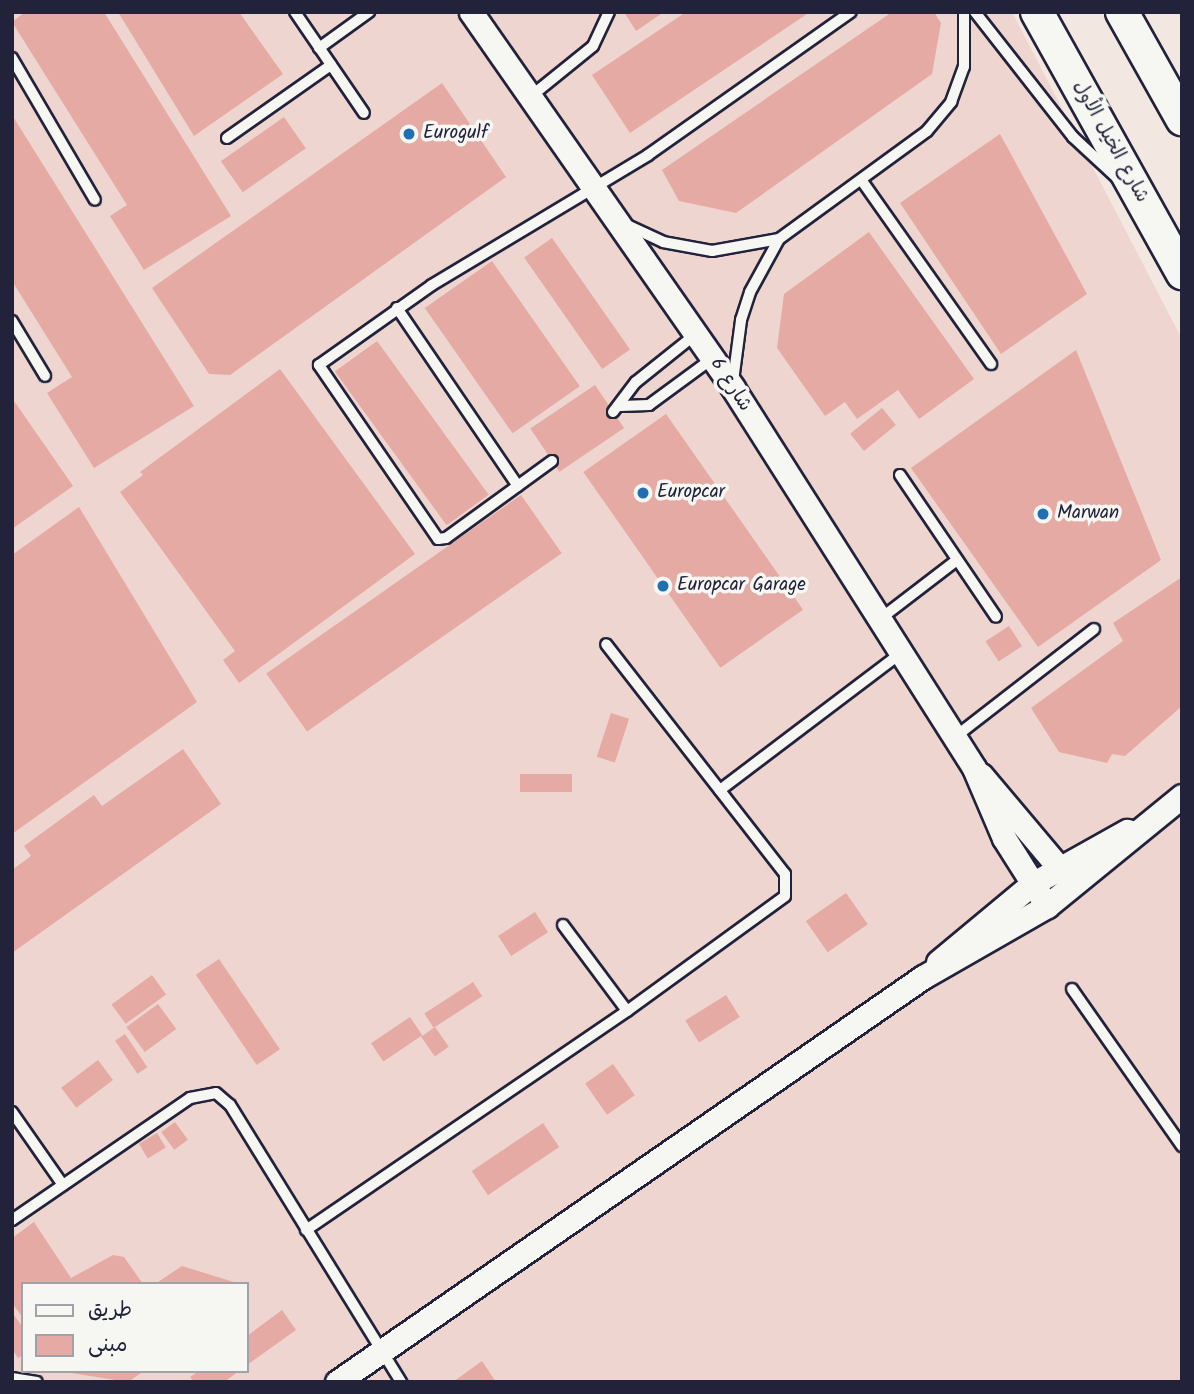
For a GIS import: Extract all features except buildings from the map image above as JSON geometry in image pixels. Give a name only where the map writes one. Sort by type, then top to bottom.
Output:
[{"type":"main road","name":"شارع الخيل الأول","points":[[1037,12],[1182,273]]},
{"type":"main road","points":[[1122,12],[1182,120]]},
{"type":"street","name":"شارع 6","points":[[471,12],[733,388],[974,768],[1074,886]]},
{"type":"street","name":"شارع 6","points":[[974,768],[993,816],[1047,906]]},
{"type":"street","points":[[337,1382],[923,977],[1047,906],[1181,798]]},
{"type":"street","points":[[923,977],[993,912],[1032,884],[1059,866],[1148,823]]},
{"type":"lane","points":[[295,12],[364,113]]},
{"type":"lane","points":[[319,48],[369,12]]},
{"type":"lane","points":[[530,97],[593,46],[609,12]]},
{"type":"lane","points":[[552,461],[446,538],[434,537],[320,373],[321,362],[397,308],[595,189],[851,12]]},
{"type":"lane","points":[[618,220],[687,248],[737,249],[779,239],[895,158],[928,131],[951,102],[964,67],[964,12]]},
{"type":"lane","points":[[975,12],[1087,152],[1138,190]]},
{"type":"lane","points":[[12,58],[94,200]]},
{"type":"lane","points":[[227,138],[331,65]]},
{"type":"lane","points":[[862,181],[991,364]]},
{"type":"lane","points":[[733,388],[741,320],[750,292],[779,239]]},
{"type":"lane","points":[[397,308],[518,486]]},
{"type":"lane","points":[[12,321],[45,376]]},
{"type":"lane","points":[[696,334],[636,382],[617,409],[649,405],[713,358]]},
{"type":"lane","points":[[900,475],[996,617]]},
{"type":"lane","points":[[880,619],[957,559]]},
{"type":"lane","points":[[955,737],[1094,629]]},
{"type":"lane","points":[[306,1230],[627,1011],[785,897],[785,874],[606,644]]},
{"type":"lane","points":[[720,790],[901,653]]},
{"type":"lane","points":[[563,925],[627,1011]]},
{"type":"lane","points":[[1072,989],[1182,1146]]},
{"type":"lane","points":[[12,1220],[190,1098],[207,1091],[230,1105],[401,1382]]},
{"type":"lane","points":[[12,1112],[63,1185]]},
{"type":"lane","points":[[12,1378],[37,1382]]},
{"type":"shaded area","points":[[12,12],[1012,12],[1182,339],[1182,1382],[12,1382]]},
{"type":"place","name":"Eurogulf","points":[[409,134]]},
{"type":"place","name":"Europcar","points":[[643,493]]},
{"type":"place","name":"Marwan","points":[[1043,514]]},
{"type":"place","name":"Europcar Garage","points":[[663,586]]}]
